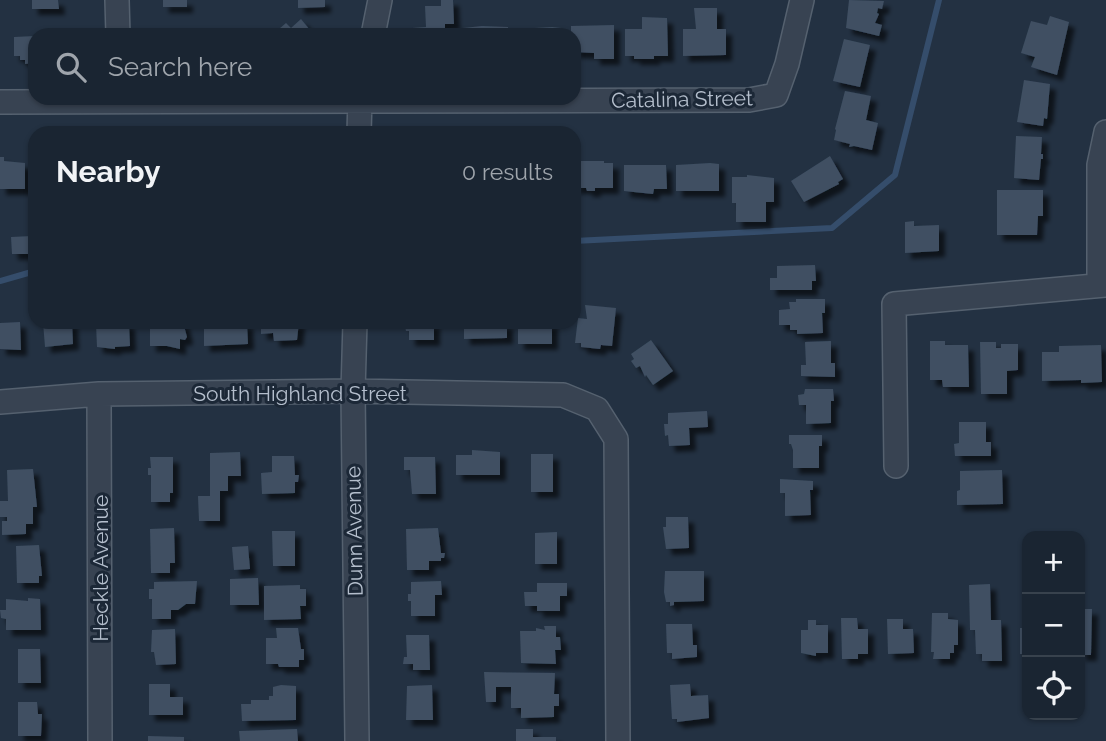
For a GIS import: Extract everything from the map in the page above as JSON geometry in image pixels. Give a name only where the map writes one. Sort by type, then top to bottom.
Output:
[{"type":"street","points":[[117,0],[118,28]]},
{"type":"street","points":[[374,28],[380,0]]},
{"type":"street","name":"Catalina Street","points":[[581,100],[748,100],[776,95],[787,65],[802,0]]},
{"type":"street","name":"Catalina Street","points":[[0,102],[28,101]]},
{"type":"street","points":[[359,126],[360,105]]},
{"type":"street","points":[[897,466],[894,304],[1102,285],[1099,166],[1106,132]]},
{"type":"street","name":"Dunn Avenue","points":[[355,329],[356,741]]},
{"type":"street","name":"South Highland Street","points":[[0,402],[99,394],[353,391],[563,395],[597,410],[616,439],[618,741]]},
{"type":"street","name":"Heckle Avenue","points":[[99,394],[100,741]]},
{"type":"building","points":[[32,0],[58,0],[59,9],[32,9]]},
{"type":"building","points":[[163,0],[187,0],[187,7],[163,7]]},
{"type":"building","points":[[298,0],[325,0],[325,7],[298,8]]},
{"type":"building","points":[[441,0],[453,0],[454,24],[445,24],[445,28],[412,28],[426,27],[425,6],[441,6]]},
{"type":"building","points":[[849,0],[884,1],[882,9],[878,8],[879,14],[875,23],[882,25],[879,36],[846,28]]},
{"type":"building","points":[[694,8],[717,8],[717,29],[726,29],[726,55],[683,56],[683,29],[696,29]]},
{"type":"building","points":[[1050,16],[1069,22],[1057,75],[1031,67],[1035,57],[1021,53],[1031,21],[1047,25]]},
{"type":"building","points":[[642,17],[667,18],[668,56],[634,59],[634,56],[625,56],[625,29],[642,29]]},
{"type":"building","points":[[301,19],[308,28],[291,28]]},
{"type":"building","points":[[614,25],[614,59],[594,59],[594,53],[581,52],[581,28],[571,26]]},
{"type":"building","points":[[482,26],[508,27],[508,28],[463,28]]},
{"type":"building","points":[[28,36],[28,64],[20,60],[20,56],[14,56],[14,37]]},
{"type":"building","points":[[844,39],[870,45],[860,87],[833,81]]},
{"type":"building","points":[[1024,80],[1050,84],[1047,119],[1044,118],[1043,126],[1017,122]]},
{"type":"building","points":[[845,91],[871,96],[866,120],[878,123],[872,150],[849,147],[850,144],[834,140]]},
{"type":"building","points":[[1016,136],[1042,137],[1043,159],[1039,180],[1014,178]]},
{"type":"building","points":[[830,156],[843,179],[839,184],[804,202],[791,181]]},
{"type":"building","points":[[0,157],[4,157],[4,161],[25,163],[25,189],[0,189]]},
{"type":"building","points":[[581,161],[613,163],[613,188],[587,191],[586,188],[581,188]]},
{"type":"building","points":[[719,164],[719,191],[676,191],[676,165]]},
{"type":"building","points":[[624,165],[666,165],[667,189],[654,189],[653,194],[624,191]]},
{"type":"building","points":[[747,175],[774,178],[774,202],[766,202],[766,222],[736,222],[736,203],[732,203],[732,177]]},
{"type":"building","points":[[997,190],[1043,190],[1043,216],[1038,216],[1037,235],[997,235]]},
{"type":"building","points":[[914,221],[914,226],[939,225],[939,251],[905,253],[905,222]]},
{"type":"building","points":[[28,236],[28,254],[12,254],[11,237]]},
{"type":"building","points":[[815,265],[816,281],[812,281],[812,290],[770,290],[770,278],[777,278],[777,266]]},
{"type":"building","points":[[796,299],[825,299],[825,313],[822,313],[823,333],[797,334],[797,330],[790,330],[790,325],[779,325],[779,310],[790,309],[789,302],[796,302]]},
{"type":"building","points":[[585,305],[616,308],[612,346],[601,345],[600,349],[581,347],[581,343],[575,343],[577,329],[581,329],[581,318],[587,319]]},
{"type":"building","points":[[20,322],[21,350],[0,349],[0,323]]},
{"type":"building","points":[[44,329],[72,329],[73,344],[45,347]]},
{"type":"building","points":[[96,329],[129,329],[130,346],[115,349],[97,347]]},
{"type":"building","points":[[150,329],[185,329],[187,337],[185,340],[180,339],[180,349],[150,346]]},
{"type":"building","points":[[204,329],[247,329],[248,344],[204,346]]},
{"type":"building","points":[[261,329],[298,329],[297,340],[274,341],[273,333],[261,334]]},
{"type":"building","points":[[434,329],[434,340],[409,340],[409,331],[406,331]]},
{"type":"building","points":[[464,329],[507,329],[507,338],[464,339]]},
{"type":"building","points":[[518,329],[552,329],[552,344],[518,344]]},
{"type":"building","points":[[651,340],[673,371],[653,385],[640,366],[636,368],[631,361],[634,359],[631,354]]},
{"type":"building","points":[[831,341],[831,363],[835,363],[835,377],[801,376],[801,365],[806,365],[805,342]]},
{"type":"building","points":[[930,341],[945,341],[945,345],[968,345],[969,387],[943,387],[942,380],[930,380]]},
{"type":"building","points":[[980,342],[996,342],[996,348],[1001,348],[1001,344],[1018,344],[1018,370],[1007,371],[1007,394],[981,394]]},
{"type":"building","points":[[1101,345],[1102,382],[1042,381],[1042,352],[1059,352],[1059,346]]},
{"type":"building","points":[[805,389],[833,389],[831,423],[806,424],[806,405],[799,405],[798,395],[804,394]]},
{"type":"building","points":[[707,411],[708,427],[689,428],[690,445],[669,446],[664,424],[668,424],[668,413]]},
{"type":"building","points":[[959,422],[986,422],[986,442],[991,442],[991,456],[955,456],[954,444],[959,443]]},
{"type":"building","points":[[789,435],[822,435],[819,468],[793,468],[793,450],[789,444]]},
{"type":"building","points":[[472,450],[500,452],[500,475],[456,475],[456,455],[472,455]]},
{"type":"building","points":[[240,452],[241,476],[228,476],[228,491],[220,491],[220,521],[199,521],[198,496],[210,496],[210,453]]},
{"type":"building","points":[[531,454],[553,454],[553,492],[531,492]]},
{"type":"building","points":[[272,456],[294,456],[295,475],[299,475],[298,482],[295,482],[295,493],[262,494],[261,473],[272,472]]},
{"type":"building","points":[[150,457],[173,457],[173,493],[170,493],[170,502],[151,502],[151,475],[148,475],[148,468],[151,468]]},
{"type":"building","points":[[404,457],[435,457],[436,494],[412,494],[410,470],[404,470]]},
{"type":"building","points":[[33,469],[37,507],[33,507],[33,524],[26,524],[26,534],[2,535],[2,521],[7,521],[7,517],[0,517],[0,501],[8,501],[7,470]]},
{"type":"building","points":[[1002,470],[1003,504],[957,505],[960,471]]},
{"type":"building","points":[[780,479],[813,481],[813,490],[810,490],[811,515],[785,516],[785,493],[780,493]]},
{"type":"building","points":[[666,517],[688,517],[689,548],[666,549],[663,527],[666,527]]},
{"type":"building","points":[[174,528],[175,563],[170,563],[170,573],[151,573],[150,529]]},
{"type":"building","points":[[438,528],[444,558],[441,558],[441,561],[429,561],[429,570],[407,570],[406,529]]},
{"type":"building","points":[[272,531],[295,531],[295,566],[273,566]]},
{"type":"building","points":[[557,532],[557,564],[535,564],[535,533]]},
{"type":"building","points":[[39,545],[42,576],[39,576],[39,583],[17,583],[16,546]]},
{"type":"building","points":[[248,546],[250,569],[234,570],[232,547]]},
{"type":"building","points":[[665,571],[704,571],[704,601],[674,602],[674,605],[670,606],[670,602],[666,602],[664,592]]},
{"type":"building","points":[[258,578],[259,605],[230,605],[230,579]]},
{"type":"building","points":[[197,581],[195,604],[186,604],[178,610],[171,610],[171,619],[152,619],[149,589],[154,589],[154,582]]},
{"type":"building","points":[[441,581],[442,595],[435,595],[435,616],[411,616],[408,594],[411,594],[411,582]]},
{"type":"building","points":[[537,583],[567,583],[567,596],[560,596],[560,611],[537,611],[537,606],[525,606],[524,592],[537,592]]},
{"type":"building","points":[[990,584],[991,620],[1001,620],[1002,661],[982,661],[982,654],[976,654],[975,630],[970,630],[969,585]]},
{"type":"building","points":[[300,585],[300,589],[306,589],[306,606],[300,606],[301,619],[264,620],[264,586]]},
{"type":"building","points":[[28,598],[40,599],[41,630],[6,630],[6,619],[1,618],[0,610],[6,610],[6,599],[28,601]]},
{"type":"building","points":[[1085,609],[1092,609],[1091,655],[1085,655]]},
{"type":"building","points":[[932,613],[948,613],[948,619],[958,620],[958,645],[954,645],[954,653],[950,653],[950,659],[933,659]]},
{"type":"building","points":[[841,618],[857,618],[858,629],[868,629],[868,654],[858,654],[858,659],[842,659]]},
{"type":"building","points":[[887,619],[903,619],[903,629],[913,629],[914,653],[888,654]]},
{"type":"building","points":[[808,620],[816,620],[816,625],[828,625],[828,653],[816,653],[816,656],[801,653],[801,630],[808,630]]},
{"type":"building","points":[[666,624],[692,624],[693,645],[697,645],[697,657],[672,659],[672,653],[667,653]]},
{"type":"building","points":[[544,626],[556,626],[556,637],[560,637],[561,650],[555,650],[556,664],[521,663],[520,631],[536,631],[536,628],[545,630]]},
{"type":"building","points":[[276,628],[298,628],[301,649],[304,649],[304,660],[299,660],[299,667],[266,664],[266,638],[277,638]]},
{"type":"building","points":[[1020,628],[1022,628],[1022,654]]},
{"type":"building","points":[[175,629],[176,664],[156,665],[154,652],[151,652],[152,630]]},
{"type":"building","points":[[406,635],[429,635],[430,670],[413,670],[413,664],[403,664],[404,657],[407,657]]},
{"type":"building","points":[[18,649],[40,649],[41,683],[18,683]]},
{"type":"building","points":[[484,672],[555,673],[554,694],[559,694],[559,706],[554,706],[554,717],[521,718],[521,708],[511,708],[511,687],[496,687],[496,702],[486,702]]},
{"type":"building","points":[[149,684],[170,684],[170,697],[183,697],[183,715],[149,715]]},
{"type":"building","points":[[690,684],[691,696],[708,695],[709,718],[677,722],[677,719],[672,719],[670,685]]},
{"type":"building","points":[[432,685],[433,720],[406,720],[407,686]]},
{"type":"building","points":[[296,686],[296,720],[242,721],[241,704],[251,704],[251,700],[269,700],[269,696],[273,696],[273,687]]},
{"type":"building","points":[[18,702],[37,702],[38,714],[42,714],[41,736],[18,736]]},
{"type":"building","points":[[297,729],[298,741],[240,741],[239,731]]},
{"type":"building","points":[[516,729],[533,729],[533,737],[556,737],[556,741],[516,741]]},
{"type":"building","points":[[148,736],[184,737],[184,741],[148,741]]},
{"type":"waterway","points":[[581,241],[832,228],[895,175],[939,0]]},
{"type":"waterway","points":[[0,281],[28,273]]}]
